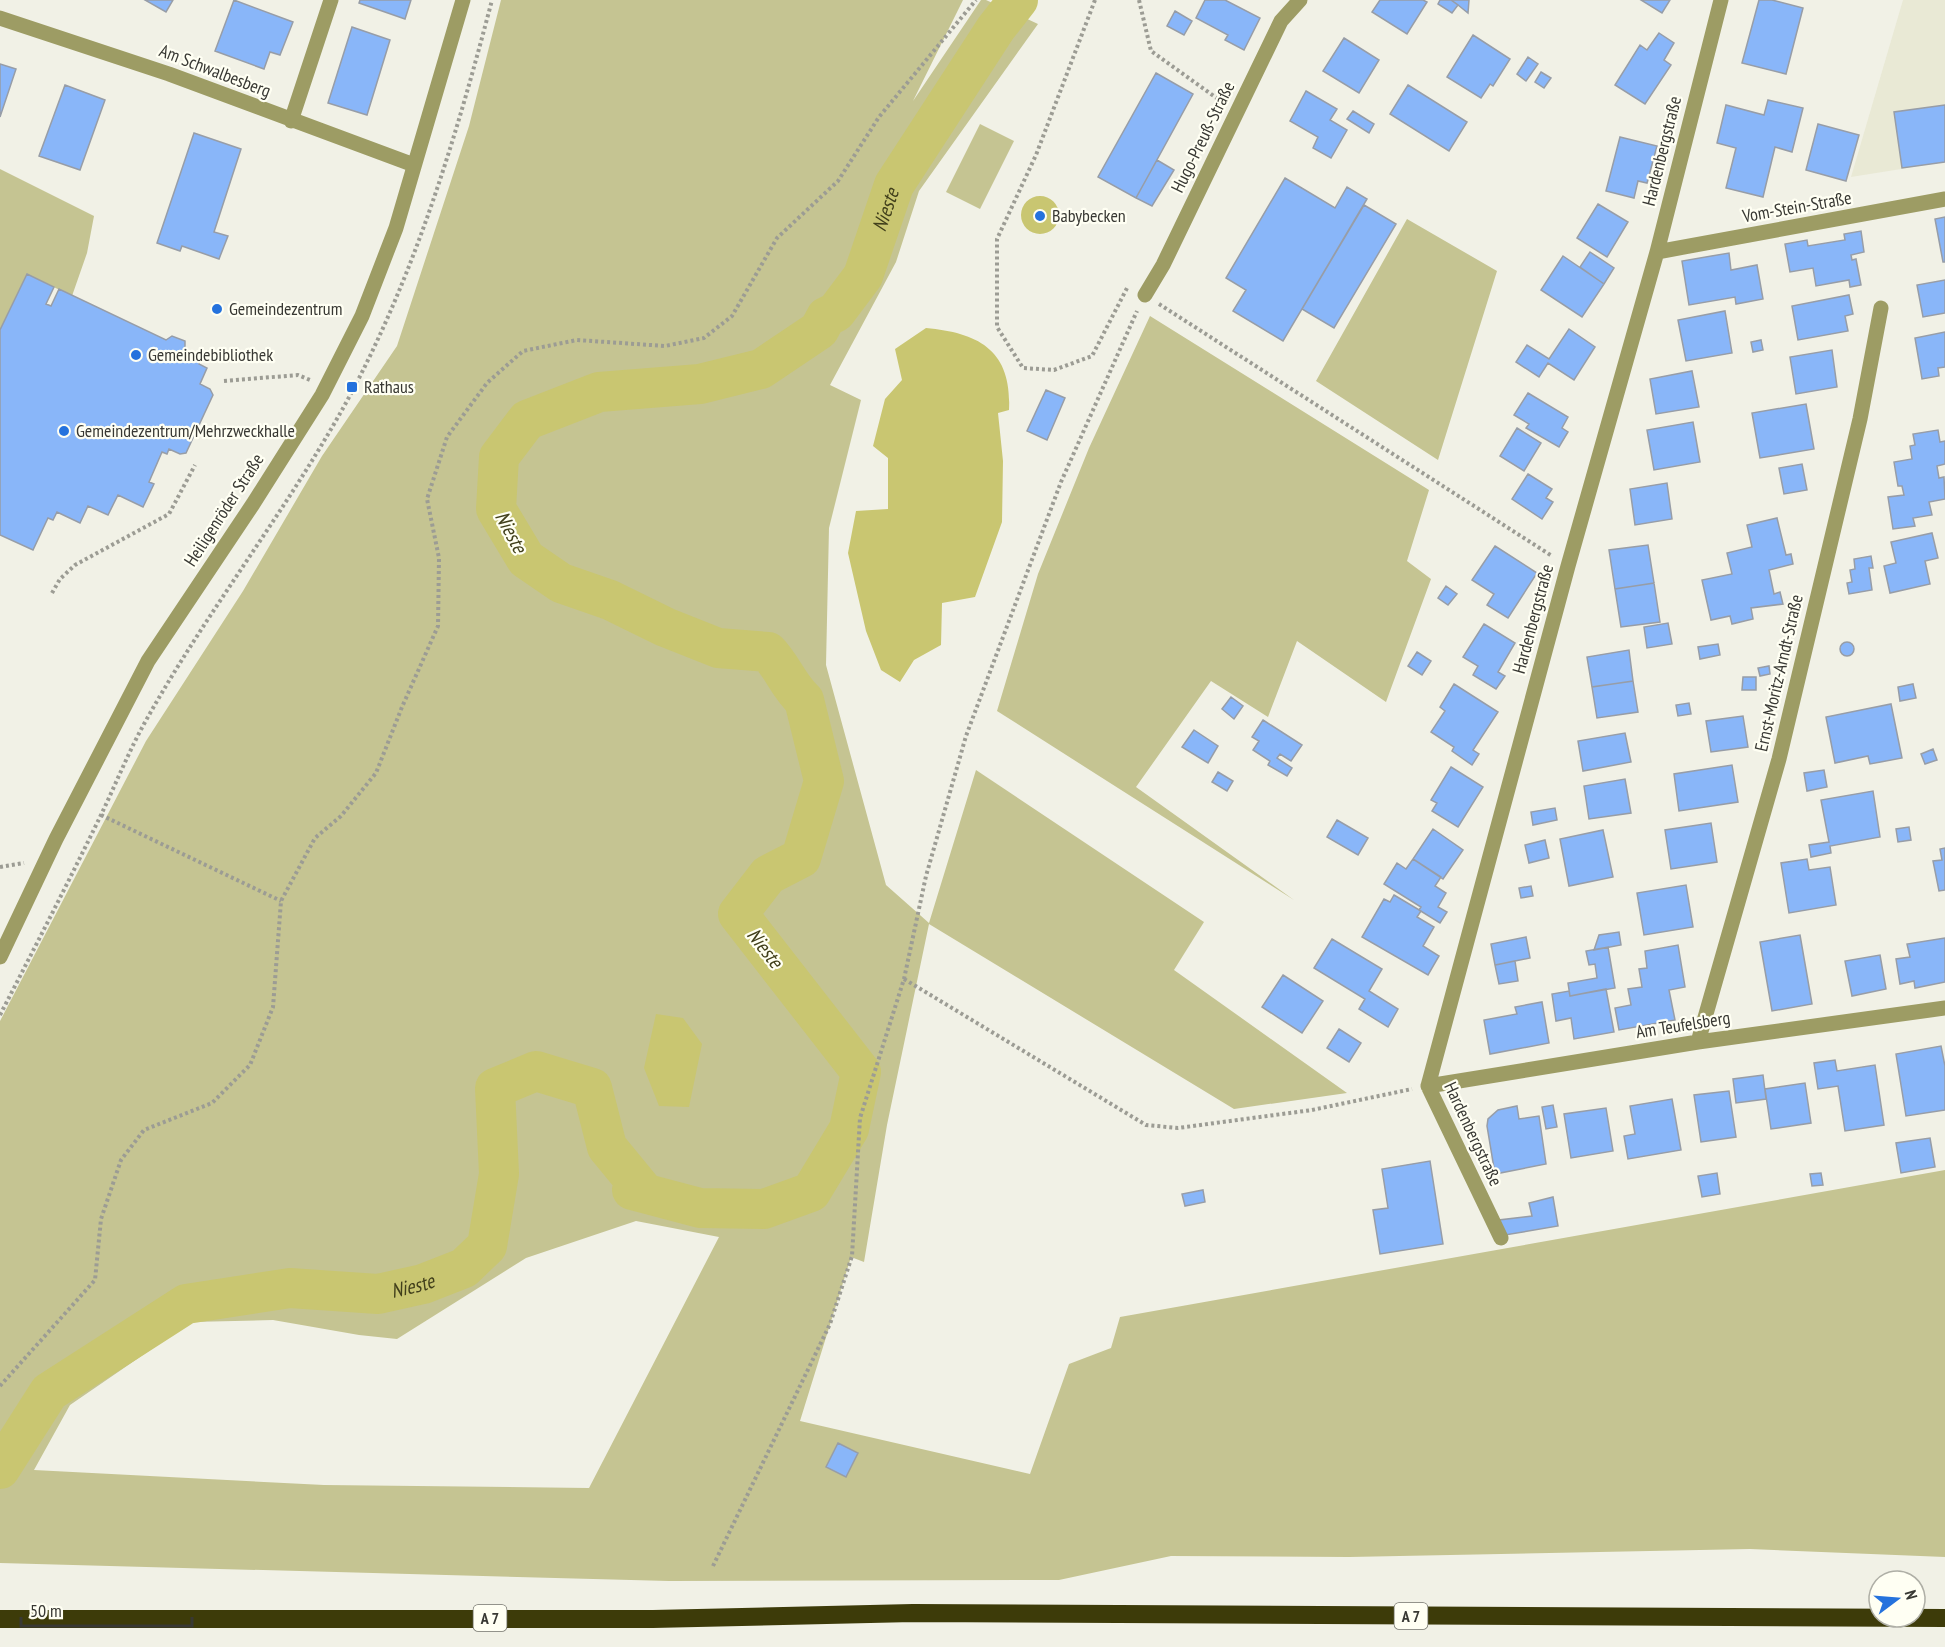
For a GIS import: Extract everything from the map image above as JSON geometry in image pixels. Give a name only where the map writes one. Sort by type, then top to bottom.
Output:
[{"type":"highway","name":"A 7","points":[[0,1619],[653,1618],[937,1614],[1945,1618]]},
{"type":"street","points":[[291,121],[331,0]]},
{"type":"street","name":"Heiligenröder Straße","points":[[2,948],[148,661],[253,504],[326,387],[362,316],[396,228],[463,0]]},
{"type":"street","name":"Hugo-Preuß-Straße","points":[[1145,295],[1163,265],[1281,21],[1300,0]]},
{"type":"street","name":"Hardenbergstraße","points":[[1501,1238],[1428,1086],[1568,566],[1657,252],[1721,0]]},
{"type":"street","name":"Am Schwalbesberg","points":[[0,18],[169,74],[414,165]]},
{"type":"street","name":"Vom-Stein-Straße","points":[[1657,252],[1945,200]]},
{"type":"street","name":"Ernst-Moritz-Arndt-Straße","points":[[1698,1042],[1779,759],[1860,419],[1881,308]]},
{"type":"street","name":"Am Teufelsberg","points":[[1428,1086],[1698,1042],[1945,1008]]},
{"type":"path","points":[[0,1386],[95,1280],[101,1219],[121,1160],[144,1130],[212,1103],[250,1065],[273,1006],[280,901],[315,838],[341,816],[376,773],[402,706],[438,626],[439,558],[427,499],[447,437],[487,383],[523,351],[577,340],[665,346],[704,338],[732,316],[777,238],[838,181],[879,117],[976,0]]},
{"type":"path","points":[[1095,0],[1036,155],[997,239],[998,327],[1023,368],[1054,370],[1092,356],[1132,278]]},
{"type":"path","points":[[1139,0],[1151,51],[1237,112]]},
{"type":"path","points":[[713,1566],[830,1324],[852,1256],[860,1118],[904,979],[926,876],[966,736],[1061,482],[1145,295],[1568,566]]},
{"type":"path","points":[[224,381],[298,375],[326,387]]},
{"type":"path","points":[[52,593],[60,579],[75,565],[169,514],[195,465]]},
{"type":"path","points":[[101,815],[280,901]]},
{"type":"path","points":[[904,979],[1146,1125],[1178,1128],[1312,1110],[1428,1086]]},
{"type":"shaded area","points":[[501,0],[963,0],[913,101],[981,0],[986,0],[1038,24],[919,191],[896,262],[830,385],[861,400],[829,528],[826,665],[886,885],[929,923],[976,770],[1204,922],[1174,970],[1347,1093],[1234,1109],[929,924],[887,1125],[864,1262],[851,1257],[800,1421],[1030,1474],[1069,1364],[1111,1348],[1120,1317],[1945,1170],[1945,1557],[1750,1549],[1349,1557],[1171,1556],[1059,1580],[669,1581],[0,1563],[0,1021],[146,741],[243,591],[322,456],[397,346],[469,126]],"holes":[[[636,1221],[719,1237],[589,1488],[324,1485],[34,1470],[70,1405],[191,1322],[273,1320],[359,1335],[397,1339],[526,1258]]]},
{"type":"shaded area","points":[[1903,0],[1945,0],[1945,162],[1851,177]]},
{"type":"shaded area","points":[[980,124],[1014,141],[980,209],[946,192]]},
{"type":"shaded area","points":[[0,169],[94,216],[87,253],[72,296],[27,274],[0,330]]},
{"type":"shaded area","name":"Babybecken","points":[[1040,196],[1053,202],[1059,215],[1053,228],[1040,234],[1027,228],[1021,215],[1027,202]]},
{"type":"shaded area","points":[[1407,219],[1497,271],[1438,460],[1316,381]]},
{"type":"shaded area","points":[[1150,316],[1429,490],[1407,561],[1431,579],[1386,702],[1297,641],[1268,717],[1211,681],[1136,787],[1294,900],[997,711],[1038,574],[1089,448]]},
{"type":"shaded area","points":[[926,328],[962,335],[977,341],[998,359],[1005,373],[1009,390],[1009,410],[998,413],[1003,461],[1002,522],[975,597],[942,603],[941,645],[914,660],[900,682],[881,670],[866,631],[848,553],[856,511],[888,509],[888,458],[873,446],[885,399],[902,380],[895,349]]},
{"type":"shaded area","points":[[656,1014],[683,1018],[702,1044],[689,1107],[659,1106],[644,1068]]},
{"type":"building","points":[[145,0],[173,0],[166,12]]},
{"type":"building","points":[[234,0],[293,22],[280,55],[270,52],[264,69],[215,51]]},
{"type":"building","points":[[360,0],[411,0],[405,19],[359,3]]},
{"type":"building","points":[[1205,0],[1225,0],[1260,18],[1244,50],[1225,40],[1228,35],[1196,18]]},
{"type":"building","points":[[1380,0],[1423,0],[1427,2],[1407,34],[1372,12]]},
{"type":"building","points":[[1440,0],[1451,0],[1458,5],[1452,13],[1438,4]]},
{"type":"building","points":[[1451,0],[1469,0],[1468,13],[1458,5]]},
{"type":"building","points":[[1641,0],[1670,0],[1662,13]]},
{"type":"building","points":[[1759,0],[1772,0],[1803,8],[1786,74],[1742,63]]},
{"type":"building","points":[[1175,11],[1192,21],[1184,35],[1167,26]]},
{"type":"building","points":[[352,27],[390,40],[367,115],[328,103]]},
{"type":"building","points":[[1659,33],[1674,43],[1664,60],[1671,65],[1645,104],[1615,85],[1640,45],[1647,50]]},
{"type":"building","points":[[1473,35],[1510,59],[1493,86],[1490,84],[1481,98],[1447,77]]},
{"type":"building","points":[[1344,38],[1379,60],[1359,93],[1323,71]]},
{"type":"building","points":[[1528,57],[1538,64],[1526,81],[1517,74]]},
{"type":"building","points":[[0,64],[16,69],[0,117]]},
{"type":"building","points":[[1541,72],[1551,78],[1544,88],[1535,82]]},
{"type":"building","points":[[1156,73],[1193,94],[1136,198],[1098,177]]},
{"type":"building","points":[[65,85],[105,100],[80,170],[39,156]]},
{"type":"building","points":[[1408,85],[1467,122],[1449,151],[1390,114]]},
{"type":"building","points":[[1306,91],[1337,109],[1330,120],[1347,130],[1331,158],[1313,148],[1318,137],[1290,121]]},
{"type":"building","points":[[1768,100],[1803,108],[1792,152],[1775,147],[1763,197],[1726,188],[1736,148],[1717,143],[1726,105],[1764,115]]},
{"type":"building","points":[[1945,105],[1945,162],[1902,168],[1894,112]]},
{"type":"building","points":[[1353,111],[1374,124],[1369,133],[1347,119]]},
{"type":"building","points":[[1818,124],[1859,135],[1846,181],[1806,170]]},
{"type":"building","points":[[194,133],[241,149],[214,232],[228,236],[219,259],[182,246],[180,251],[157,243]]},
{"type":"building","points":[[1620,137],[1657,146],[1647,183],[1638,181],[1634,198],[1606,191]]},
{"type":"building","points":[[1157,160],[1174,170],[1152,206],[1136,198]]},
{"type":"building","points":[[1285,178],[1335,208],[1347,187],[1367,199],[1283,341],[1233,311],[1246,290],[1226,278]]},
{"type":"building","points":[[1598,204],[1628,222],[1607,257],[1577,238]]},
{"type":"building","points":[[1364,205],[1396,224],[1334,328],[1302,309]]},
{"type":"building","points":[[1945,217],[1945,262],[1943,262],[1935,219]]},
{"type":"building","points":[[1861,231],[1864,252],[1851,255],[1852,260],[1856,259],[1861,285],[1850,287],[1849,280],[1816,286],[1813,268],[1790,272],[1785,244],[1807,240],[1808,246],[1845,240],[1844,234]]},
{"type":"building","points":[[1590,252],[1614,268],[1604,284],[1580,267]]},
{"type":"building","points":[[1729,253],[1731,270],[1757,265],[1763,299],[1736,304],[1735,297],[1689,305],[1682,261]]},
{"type":"building","points":[[1563,256],[1604,284],[1582,317],[1541,290]]},
{"type":"building","points":[[27,274],[54,287],[46,304],[51,306],[59,289],[166,340],[172,336],[185,341],[185,349],[202,358],[199,364],[207,368],[200,384],[210,389],[213,395],[186,453],[180,454],[169,449],[167,454],[162,452],[149,482],[154,484],[143,507],[118,495],[108,515],[88,506],[80,523],[57,512],[53,520],[48,518],[33,550],[0,535],[0,330]]},
{"type":"building","points":[[1945,280],[1945,313],[1923,317],[1917,285]]},
{"type":"building","points":[[1849,295],[1853,314],[1845,316],[1848,331],[1798,340],[1792,306]]},
{"type":"building","points":[[1725,311],[1732,353],[1686,361],[1678,320]]},
{"type":"building","points":[[1569,329],[1595,347],[1574,380],[1548,363],[1539,377],[1516,362],[1527,345],[1549,359]]},
{"type":"building","points":[[1945,332],[1945,367],[1938,368],[1939,376],[1922,379],[1915,338]]},
{"type":"building","points":[[1761,340],[1763,350],[1753,352],[1751,342]]},
{"type":"building","points":[[1832,350],[1837,387],[1796,394],[1790,357]]},
{"type":"building","points":[[1692,371],[1699,407],[1656,414],[1650,379]]},
{"type":"building","points":[[1046,390],[1065,398],[1047,440],[1027,431]]},
{"type":"building","points":[[1528,393],[1568,417],[1562,428],[1568,432],[1559,447],[1526,428],[1529,424],[1514,415]]},
{"type":"building","points":[[1806,404],[1814,449],[1760,458],[1752,413]]},
{"type":"building","points":[[1693,422],[1700,462],[1654,470],[1647,430]]},
{"type":"building","points":[[1517,428],[1541,443],[1524,471],[1500,456]]},
{"type":"building","points":[[1938,430],[1940,442],[1945,441],[1945,464],[1937,466],[1939,478],[1944,477],[1945,499],[1929,502],[1932,515],[1913,518],[1915,526],[1893,529],[1888,497],[1904,495],[1902,486],[1898,486],[1894,462],[1912,459],[1910,446],[1915,445],[1913,434]]},
{"type":"building","points":[[1802,464],[1807,490],[1784,494],[1779,468]]},
{"type":"building","points":[[1528,474],[1552,489],[1546,498],[1553,502],[1542,519],[1512,499]]},
{"type":"building","points":[[1667,483],[1672,519],[1635,525],[1630,489]]},
{"type":"building","points":[[1777,518],[1786,555],[1791,554],[1793,564],[1769,570],[1774,594],[1780,592],[1783,604],[1751,608],[1753,619],[1732,624],[1730,616],[1711,620],[1702,580],[1732,574],[1727,553],[1752,547],[1747,525]]},
{"type":"building","points":[[1932,533],[1938,558],[1925,561],[1930,584],[1890,593],[1884,566],[1896,563],[1891,542]]},
{"type":"building","points":[[1648,545],[1654,583],[1615,589],[1609,550]]},
{"type":"building","points":[[1495,546],[1537,573],[1508,618],[1487,605],[1494,594],[1472,580]]},
{"type":"building","points":[[1871,556],[1873,568],[1869,568],[1872,590],[1849,594],[1847,583],[1852,582],[1850,570],[1855,569],[1854,559]]},
{"type":"building","points":[[1654,583],[1660,622],[1621,627],[1615,589]]},
{"type":"building","points":[[1446,586],[1457,594],[1448,605],[1438,598]]},
{"type":"building","points":[[1668,623],[1672,644],[1647,648],[1644,627]]},
{"type":"building","points":[[1484,624],[1515,643],[1498,672],[1505,676],[1496,689],[1473,675],[1478,666],[1463,657]]},
{"type":"building","points":[[1847,642],[1852,644],[1854,649],[1852,654],[1847,656],[1842,654],[1840,649],[1842,644]]},
{"type":"building","points":[[1718,644],[1720,655],[1700,659],[1698,647]]},
{"type":"building","points":[[1629,650],[1633,681],[1592,687],[1587,657]]},
{"type":"building","points":[[1417,652],[1431,661],[1422,675],[1408,666]]},
{"type":"building","points":[[1769,666],[1770,674],[1760,676],[1758,668]]},
{"type":"building","points":[[1743,677],[1756,677],[1756,690],[1742,690]]},
{"type":"building","points":[[1633,681],[1638,712],[1597,718],[1592,687]]},
{"type":"building","points":[[1454,684],[1498,712],[1473,750],[1479,754],[1472,765],[1452,751],[1454,747],[1431,732],[1445,711],[1440,707]]},
{"type":"building","points":[[1913,684],[1916,698],[1900,701],[1898,687]]},
{"type":"building","points":[[1231,697],[1243,706],[1234,719],[1222,709]]},
{"type":"building","points":[[1689,703],[1691,714],[1678,716],[1676,705]]},
{"type":"building","points":[[1891,704],[1902,758],[1870,764],[1868,756],[1835,763],[1826,717]]},
{"type":"building","points":[[1743,716],[1748,747],[1711,752],[1706,721]]},
{"type":"building","points":[[1263,720],[1302,745],[1291,761],[1280,754],[1277,758],[1292,768],[1287,776],[1268,765],[1270,761],[1253,750],[1259,741],[1252,737]]},
{"type":"building","points":[[1194,730],[1218,746],[1208,763],[1182,747]]},
{"type":"building","points":[[1625,733],[1631,762],[1583,771],[1578,741]]},
{"type":"building","points":[[1933,749],[1937,760],[1925,764],[1921,754]]},
{"type":"building","points":[[1732,765],[1738,802],[1679,811],[1674,774]]},
{"type":"building","points":[[1451,767],[1483,787],[1458,827],[1432,811],[1437,803],[1431,800]]},
{"type":"building","points":[[1824,770],[1827,787],[1807,791],[1804,773]]},
{"type":"building","points":[[1218,772],[1233,781],[1227,791],[1212,782]]},
{"type":"building","points":[[1625,779],[1631,813],[1589,819],[1584,786]]},
{"type":"building","points":[[1873,791],[1880,837],[1830,846],[1831,853],[1811,857],[1809,845],[1829,842],[1821,800]]},
{"type":"building","points":[[1555,808],[1557,820],[1533,825],[1531,812]]},
{"type":"building","points":[[1337,820],[1368,838],[1358,855],[1327,837]]},
{"type":"building","points":[[1711,823],[1717,862],[1671,869],[1665,830]]},
{"type":"building","points":[[1909,827],[1911,840],[1898,842],[1896,829]]},
{"type":"building","points":[[1433,829],[1463,850],[1443,879],[1413,859]]},
{"type":"building","points":[[1603,830],[1613,877],[1569,886],[1560,839]]},
{"type":"building","points":[[1545,840],[1549,858],[1529,863],[1525,845]]},
{"type":"building","points":[[1945,848],[1945,890],[1939,891],[1933,861],[1942,860],[1940,849]]},
{"type":"building","points":[[1413,859],[1441,877],[1435,886],[1446,893],[1438,907],[1447,912],[1440,923],[1419,910],[1421,907],[1384,884],[1397,863],[1406,869]]},
{"type":"building","points":[[1807,859],[1809,870],[1830,867],[1836,905],[1789,913],[1781,863]]},
{"type":"building","points":[[1686,885],[1693,927],[1644,935],[1637,893]]},
{"type":"building","points":[[1531,886],[1533,896],[1521,898],[1519,888]]},
{"type":"building","points":[[1394,895],[1421,911],[1417,917],[1434,927],[1423,946],[1439,956],[1428,975],[1362,937],[1384,899],[1390,902]]},
{"type":"building","points":[[1619,932],[1621,945],[1594,950],[1599,935]]},
{"type":"building","points":[[1800,935],[1812,1004],[1772,1011],[1760,942]]},
{"type":"building","points":[[1526,937],[1530,958],[1495,965],[1491,944]]},
{"type":"building","points":[[1945,938],[1945,982],[1915,988],[1914,981],[1900,984],[1896,959],[1910,957],[1907,944]]},
{"type":"building","points":[[1332,939],[1382,969],[1369,991],[1398,1009],[1388,1027],[1359,1009],[1365,999],[1314,968]]},
{"type":"building","points":[[1678,945],[1685,987],[1669,990],[1675,1020],[1619,1030],[1615,1008],[1631,1005],[1628,989],[1642,987],[1639,969],[1647,968],[1645,951]]},
{"type":"building","points":[[1608,947],[1615,988],[1570,996],[1568,983],[1597,978],[1595,964],[1589,965],[1586,951]]},
{"type":"building","points":[[1880,955],[1886,989],[1852,996],[1845,961]]},
{"type":"building","points":[[1515,961],[1518,981],[1499,984],[1495,965]]},
{"type":"building","points":[[1283,975],[1323,1001],[1302,1033],[1262,1007]]},
{"type":"building","points":[[1606,989],[1614,1032],[1574,1039],[1571,1018],[1556,1021],[1552,994],[1569,991],[1570,996]]},
{"type":"building","points":[[1542,1002],[1549,1043],[1490,1054],[1484,1020],[1517,1014],[1515,1007]]},
{"type":"building","points":[[1339,1029],[1361,1043],[1349,1062],[1327,1048]]},
{"type":"building","points":[[1941,1046],[1945,1066],[1945,1110],[1906,1116],[1896,1054]]},
{"type":"building","points":[[1835,1060],[1837,1071],[1875,1065],[1884,1125],[1845,1131],[1838,1086],[1818,1089],[1814,1063]]},
{"type":"building","points":[[1763,1075],[1766,1099],[1736,1103],[1733,1079]]},
{"type":"building","points":[[1805,1083],[1811,1123],[1771,1129],[1765,1089]]},
{"type":"building","points":[[1729,1091],[1736,1137],[1701,1142],[1694,1095]]},
{"type":"building","points":[[1672,1099],[1681,1150],[1628,1159],[1624,1136],[1635,1134],[1630,1106]]},
{"type":"building","points":[[1553,1105],[1557,1127],[1546,1129],[1542,1107]]},
{"type":"building","points":[[1517,1106],[1519,1119],[1539,1116],[1546,1164],[1495,1174],[1487,1126],[1488,1119],[1498,1110]]},
{"type":"building","points":[[1606,1108],[1613,1151],[1571,1158],[1564,1114]]},
{"type":"building","points":[[1930,1138],[1935,1167],[1901,1173],[1896,1143]]},
{"type":"building","points":[[1430,1161],[1443,1244],[1380,1254],[1373,1210],[1388,1208],[1382,1169]]},
{"type":"building","points":[[1717,1173],[1720,1194],[1702,1197],[1698,1176]]},
{"type":"building","points":[[1821,1173],[1823,1185],[1812,1186],[1810,1174]]},
{"type":"building","points":[[1203,1190],[1205,1202],[1185,1206],[1182,1194]]},
{"type":"building","points":[[1553,1197],[1558,1226],[1505,1235],[1499,1220],[1532,1216],[1529,1203]]},
{"type":"building","points":[[838,1443],[858,1453],[846,1477],[826,1467]]},
{"type":"waterway","name":"Nieste","points":[[0,1469],[49,1392],[186,1304],[290,1288],[378,1294],[423,1284],[464,1268],[487,1246],[499,1174],[495,1088],[536,1071],[592,1088],[607,1147],[644,1192],[632,1190],[700,1208],[764,1209],[811,1192],[849,1129],[861,1072],[738,914],[768,875],[801,858],[824,781],[804,700],[768,652],[718,648],[665,627],[610,600],[561,583],[526,559],[496,509],[499,457],[527,420],[599,392],[700,384],[761,369],[819,330],[826,317],[836,312],[863,276],[894,185],[996,28],[1018,0]]},
{"type":"place","name":"Babybecken","points":[[1040,216]]},
{"type":"place","name":"Gemeindezentrum","points":[[217,309]]},
{"type":"place","name":"Gemeindebibliothek","points":[[136,355]]},
{"type":"place","name":"Rathaus","points":[[352,387]]},
{"type":"place","name":"Gemeindezentrum/Mehrzweckhalle","points":[[64,431]]}]
